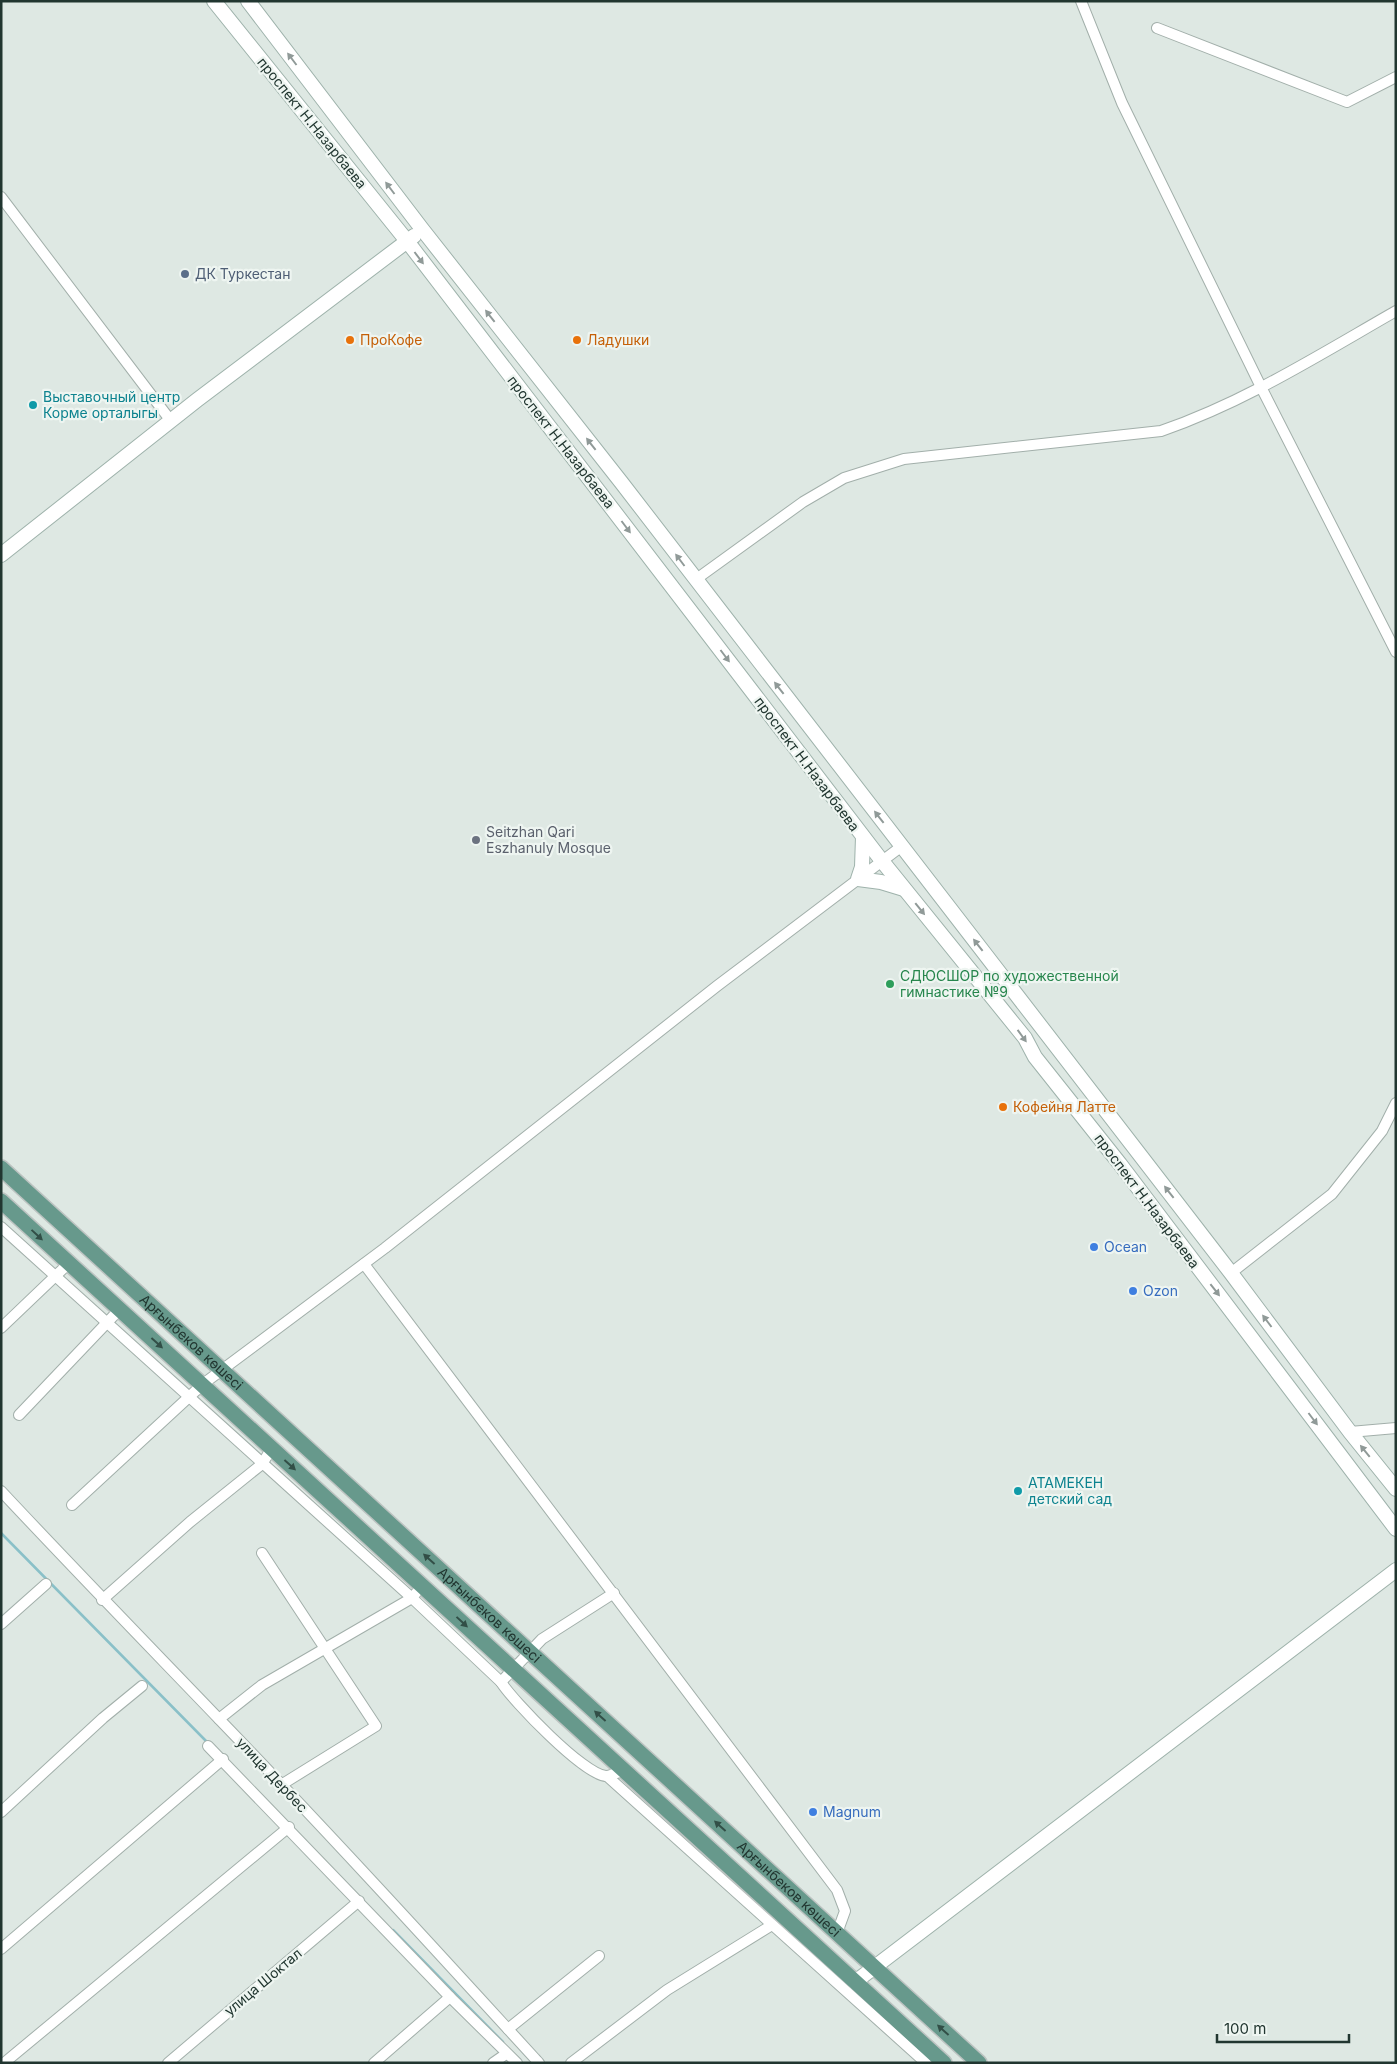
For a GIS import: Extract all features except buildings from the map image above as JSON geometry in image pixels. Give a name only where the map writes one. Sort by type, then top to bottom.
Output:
[{"type":"main road","name":"проспект Н.Назарбаева","points":[[214,1],[407,241],[863,837],[1025,1038],[1035,1057],[1120,1164],[1396,1529]]},
{"type":"main road","name":"проспект Н.Назарбаева","points":[[248,1],[422,229],[902,846],[1231,1273],[1350,1432],[1396,1489]]},
{"type":"main road","points":[[1,555],[171,421],[422,229]]},
{"type":"main road","points":[[863,837],[863,863],[858,879],[881,882],[904,889]]},
{"type":"main road","name":"Арғынбеков көшесі","points":[[1,1168],[979,2063]]},
{"type":"main road","name":"Арғынбеков көшесі","points":[[1,1201],[944,2063]]},
{"type":"main road","points":[[855,1982],[1396,1570]]},
{"type":"street","points":[[1081,1],[1122,103],[1262,389],[1396,652]]},
{"type":"street","points":[[1157,28],[1347,102],[1396,77]]},
{"type":"street","points":[[1,197],[171,421]]},
{"type":"street","points":[[695,580],[803,502],[844,478],[904,460],[1161,431],[1201,417],[1262,389],[1396,311]]},
{"type":"street","points":[[72,1505],[203,1384],[364,1264],[701,998],[902,846]]},
{"type":"street","points":[[1231,1273],[1332,1194],[1382,1131],[1396,1103]]},
{"type":"street","points":[[1,1228],[108,1322],[262,1464],[412,1598],[500,1682],[517,1704],[582,1764],[595,1773],[607,1776],[926,2063]]},
{"type":"street","points":[[1,1328],[68,1264]]},
{"type":"street","points":[[364,1264],[838,1890],[845,1911],[837,1933]]},
{"type":"street","points":[[19,1415],[120,1310]]},
{"type":"street","points":[[1350,1432],[1396,1428]]},
{"type":"street","points":[[102,1600],[190,1522],[262,1464],[272,1448]]},
{"type":"street","name":"улица Дербес","points":[[1,1490],[102,1600],[281,1784],[539,2063]]},
{"type":"street","points":[[262,1553],[376,1726],[281,1784]]},
{"type":"street","points":[[1,1624],[46,1584]]},
{"type":"street","points":[[219,1720],[262,1685],[412,1598],[422,1585]]},
{"type":"street","points":[[500,1682],[542,1639],[614,1593]]},
{"type":"street","points":[[1,1812],[103,1718],[142,1686]]},
{"type":"street","name":"улица Дербес","points":[[208,1746],[223,1759],[506,2054],[517,2063]]},
{"type":"street","points":[[1,1949],[223,1759]]},
{"type":"street","points":[[607,1776],[624,1770]]},
{"type":"street","points":[[4,2063],[289,1827]]},
{"type":"street","name":"улица Шоктал","points":[[168,2063],[359,1901]]},
{"type":"street","points":[[571,2063],[667,1990],[772,1925]]},
{"type":"street","points":[[508,2029],[599,1956]]},
{"type":"street","points":[[374,2063],[450,1996]]},
{"type":"street","points":[[493,2063],[506,2054]]},
{"type":"waterway","points":[[1,1533],[208,1743]]},
{"type":"waterway","points":[[393,1930],[503,2042]]},
{"type":"place","name":"ДК Туркестан","points":[[185,274]]},
{"type":"place","name":"ПроКофе","points":[[350,340]]},
{"type":"place","name":"Ладушки","points":[[577,340]]},
{"type":"place","name":"Выставочный центр Корме орталыгы","points":[[33,405]]},
{"type":"place","name":"Seitzhan Qari Eszhanuly Mosque","points":[[476,840]]},
{"type":"place","name":"СДЮСШОР по художественной гимнастике №9","points":[[890,984]]},
{"type":"place","name":"Кофейня Латте","points":[[1003,1107]]},
{"type":"place","name":"Ocean","points":[[1094,1247]]},
{"type":"place","name":"Ozon","points":[[1133,1291]]},
{"type":"place","name":"АТАМЕКЕН детский сад","points":[[1018,1491]]},
{"type":"place","name":"Magnum","points":[[813,1812]]}]
